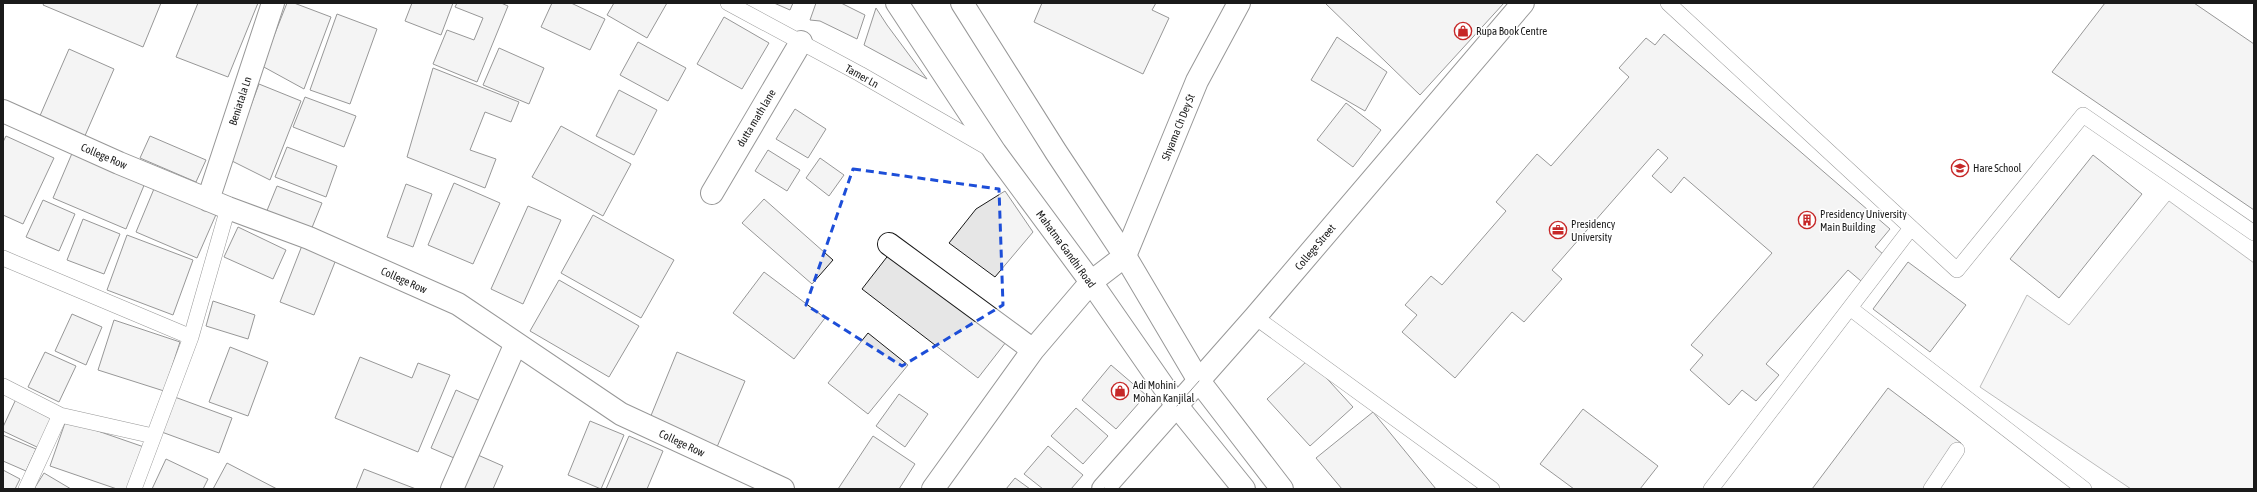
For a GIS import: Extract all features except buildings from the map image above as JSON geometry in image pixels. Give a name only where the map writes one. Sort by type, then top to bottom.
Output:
[{"type":"street","name":"Beniatala Ln","points":[[218,204],[273,3]]},
{"type":"street","name":"Mahatma Gandhi Road","points":[[897,3],[995,152],[1091,282],[1177,406],[1244,489]]},
{"type":"street","points":[[962,3],[1056,152],[1125,256],[1199,381],[1282,489]]},
{"type":"street","name":"Shyama Ch Dey St","points":[[1125,256],[1197,81],[1240,3]]},
{"type":"street","name":"College Street","points":[[1103,489],[1256,317],[1523,3]]},
{"type":"street","name":"dutta math lane","points":[[712,193],[801,42]]},
{"type":"street","name":"College Row","points":[[3,112],[119,163],[218,204],[310,238],[458,304],[621,414],[783,489]]},
{"type":"street","points":[[889,244],[1033,350]]},
{"type":"street","points":[[933,489],[1033,350],[1091,282],[1125,256]]},
{"type":"street","points":[[452,489],[516,343]]},
{"type":"lane","name":"Tamer Ln","points":[[728,3],[801,42],[995,152]]},
{"type":"lane","points":[[1668,3],[1957,270],[2083,115],[2254,233]]},
{"type":"lane","points":[[134,489],[191,337],[218,204]]},
{"type":"lane","points":[[1711,489],[1911,228]]},
{"type":"lane","points":[[3,258],[191,337]]},
{"type":"lane","points":[[1850,308],[2084,489]]},
{"type":"lane","points":[[1256,317],[1492,489]]},
{"type":"lane","points":[[3,386],[60,415],[153,436]]},
{"type":"lane","points":[[26,489],[60,415]]},
{"type":"lane","points":[[1931,489],[1957,450]]},
{"type":"highlighted area","points":[[853,169],[999,189],[1003,305],[902,366],[806,305]]},
{"type":"shaded area","points":[[2169,201],[2254,263],[2254,489],[2131,489],[1980,387],[2027,295],[2069,325]]},
{"type":"tram line","points":[[1177,406],[1199,381]]},
{"type":"place","name":"Rupa Book Centre","points":[[1463,31]]},
{"type":"place","name":"Hare School","points":[[1960,168]]},
{"type":"place","name":"Presidency University Main Building","points":[[1807,220]]},
{"type":"place","name":"Presidency University","points":[[1558,230]]},
{"type":"place","name":"Adi Mohini Mohan Kanjilal","points":[[1120,391]]}]
